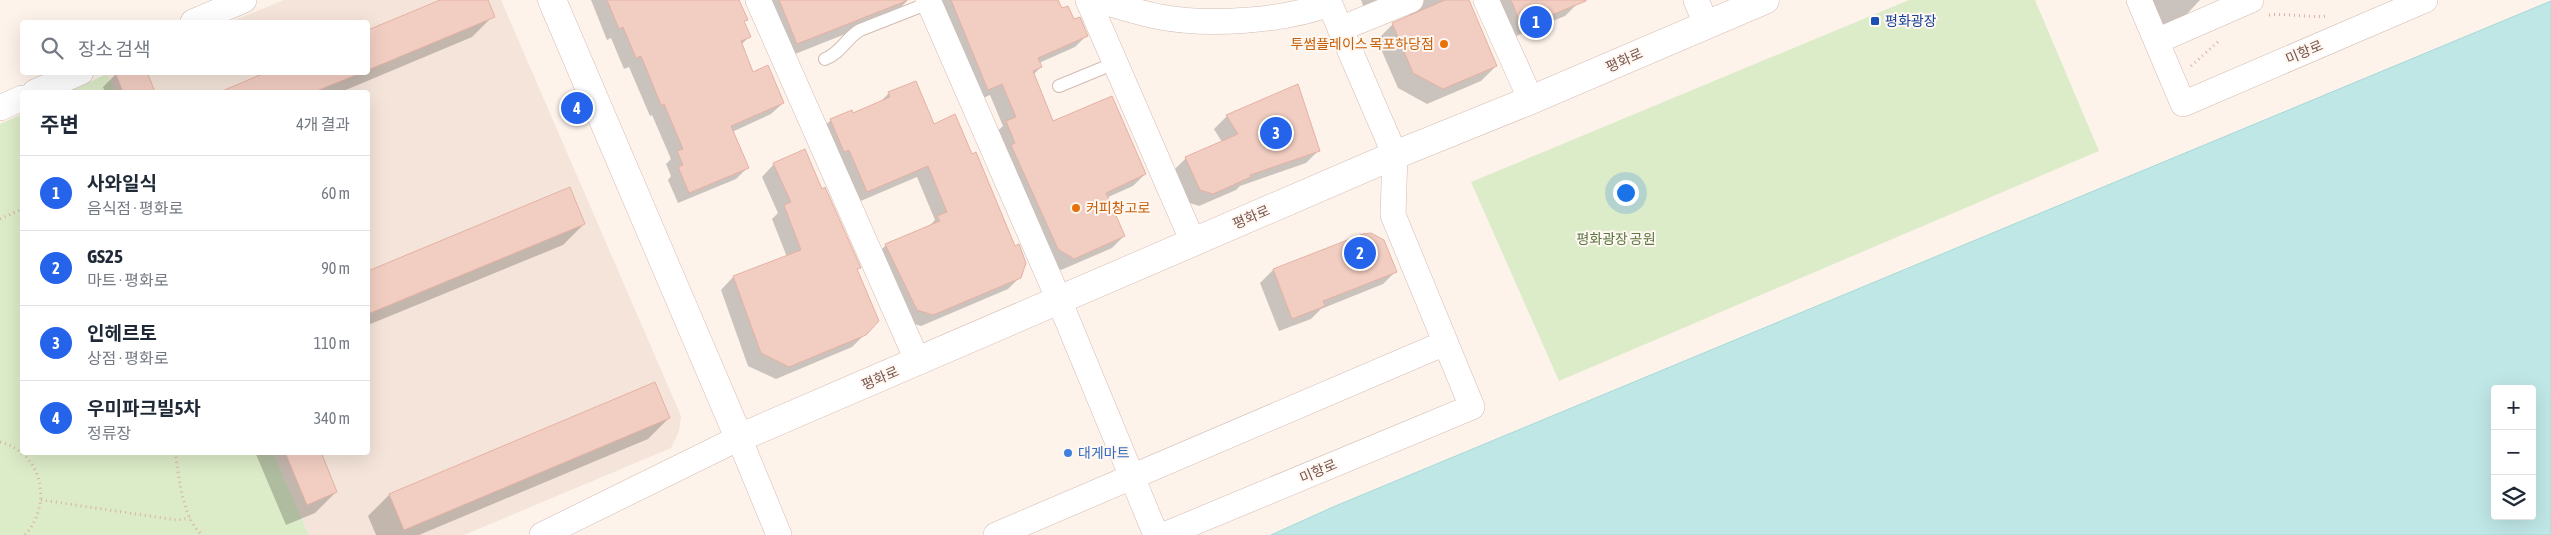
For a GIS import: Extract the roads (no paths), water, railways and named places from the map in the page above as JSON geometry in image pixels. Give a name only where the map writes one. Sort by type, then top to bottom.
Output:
[{"type":"street","points":[[198,20],[244,0]]},
{"type":"street","points":[[552,0],[779,535]]},
{"type":"street","points":[[758,0],[918,362]]},
{"type":"street","points":[[1088,0],[1193,242]]},
{"type":"street","points":[[996,535],[1446,343],[1393,215],[1395,155],[1329,2],[1313,10],[1244,21],[1204,21],[1160,17],[1097,0]]},
{"type":"street","points":[[1340,28],[1411,0]]},
{"type":"street","points":[[1486,0],[1531,100]]},
{"type":"street","points":[[2140,0],[2157,41],[2257,8]]},
{"type":"street","name":"미항로","points":[[2157,41],[2182,104],[2424,0]]},
{"type":"street","points":[[929,1],[1059,300],[1156,535]]},
{"type":"street","name":"평화로","points":[[739,438],[1395,155],[1531,100],[1701,12],[1752,2]]},
{"type":"street","points":[[40,90],[74,75]]},
{"type":"street","points":[[0,108],[20,99]]},
{"type":"street","name":"미항로","points":[[1164,535],[1472,407],[1446,343]]},
{"type":"street","points":[[542,535],[739,438]]},
{"type":"lane","points":[[825,59],[835,55],[851,35],[929,1]]},
{"type":"lane","points":[[1060,86],[1115,63]]},
{"type":"water","points":[[2551,1],[2551,535],[1271,535],[1333,507]]},
{"type":"place","name":"평화광장","points":[[1875,21]]},
{"type":"place","name":"사와일식","points":[[1536,22]]},
{"type":"place","name":"투썸플레이스 목포하당점","points":[[1444,44]]},
{"type":"place","name":"우미파크빌5차","points":[[577,108]]},
{"type":"place","name":"인헤르토","points":[[1276,133]]},
{"type":"place","name":"커피창고로","points":[[1076,208]]},
{"type":"place","name":"GS25","points":[[1360,253]]},
{"type":"place","name":"대게마트","points":[[1068,453]]},
{"type":"park label","name":"평화광장 공원","points":[[1616,239]]}]
